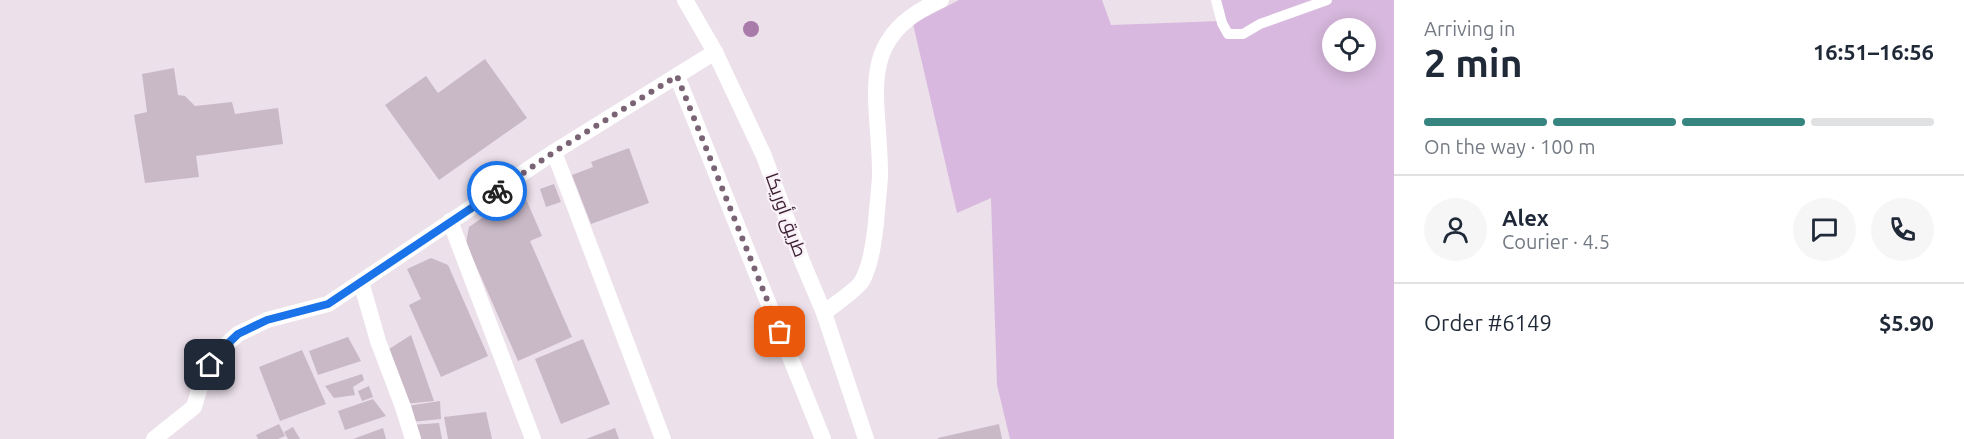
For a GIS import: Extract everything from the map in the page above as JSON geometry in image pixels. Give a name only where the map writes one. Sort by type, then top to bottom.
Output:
[{"type":"street","name":"طريق أوريكا","points":[[685,0],[716,52],[764,156],[802,261],[824,313],[866,439]]},
{"type":"street","points":[[824,313],[862,282],[874,243],[880,177],[874,88],[880,53],[894,30],[918,10],[941,0]]},
{"type":"street","points":[[153,439],[194,406],[203,376],[218,353],[238,334],[267,320],[328,304],[554,152],[716,52]]},
{"type":"street","points":[[677,76],[823,439]]},
{"type":"street","points":[[554,152],[663,439]]},
{"type":"street","points":[[450,221],[533,439]]},
{"type":"street","points":[[361,282],[378,341],[403,406],[412,439]]},
{"type":"lane","points":[[1216,0],[1222,23],[1228,34],[1243,34],[1260,24],[1327,0]]},
{"type":"shaded area","points":[[959,0],[1102,0],[1111,25],[1221,21],[1217,0],[1394,0],[1394,439],[1010,439],[997,385],[991,198],[957,213],[913,24]]},
{"type":"building","points":[[485,59],[527,118],[439,180],[385,105],[426,76],[438,93]]},
{"type":"building","points":[[174,68],[178,95],[185,96],[195,106],[232,102],[235,114],[278,108],[283,144],[196,156],[199,177],[145,183],[134,115],[147,112],[142,74]]},
{"type":"building","points":[[629,148],[649,203],[591,224],[572,175],[593,167],[591,162]]},
{"type":"building","points":[[554,184],[561,202],[546,207],[540,189]]},
{"type":"building","points":[[514,196],[526,199],[542,236],[530,241],[572,337],[518,361],[466,243],[469,227]]},
{"type":"building","points":[[431,258],[448,265],[488,356],[441,377],[409,305],[421,299],[407,269]]},
{"type":"building","points":[[411,335],[434,401],[405,404],[386,351]]},
{"type":"building","points":[[348,337],[361,361],[318,375],[309,351]]},
{"type":"building","points":[[583,339],[610,404],[561,424],[535,359]]},
{"type":"building","points":[[302,350],[326,404],[280,421],[259,367]]},
{"type":"building","points":[[362,374],[364,380],[353,387],[355,395],[334,398],[325,386]]},
{"type":"building","points":[[369,386],[373,397],[362,401],[358,391]]},
{"type":"building","points":[[373,399],[386,416],[345,430],[338,411]]},
{"type":"building","points":[[440,401],[441,419],[411,422],[407,406]]},
{"type":"building","points":[[486,412],[492,439],[448,439],[444,417]]},
{"type":"building","points":[[439,423],[442,439],[415,439],[411,425]]},
{"type":"building","points":[[279,424],[285,436],[278,439],[258,439],[256,435]]},
{"type":"building","points":[[999,424],[1002,439],[938,439],[938,438]]},
{"type":"building","points":[[293,427],[300,439],[288,439],[284,432]]},
{"type":"building","points":[[383,428],[386,439],[353,439]]},
{"type":"building","points":[[615,428],[619,439],[586,439]]},
{"type":"way so far","points":[[497,191],[554,152],[677,76],[780,332]]},
{"type":"route","points":[[210,365],[218,353],[238,334],[267,320],[328,304],[497,191]]}]
